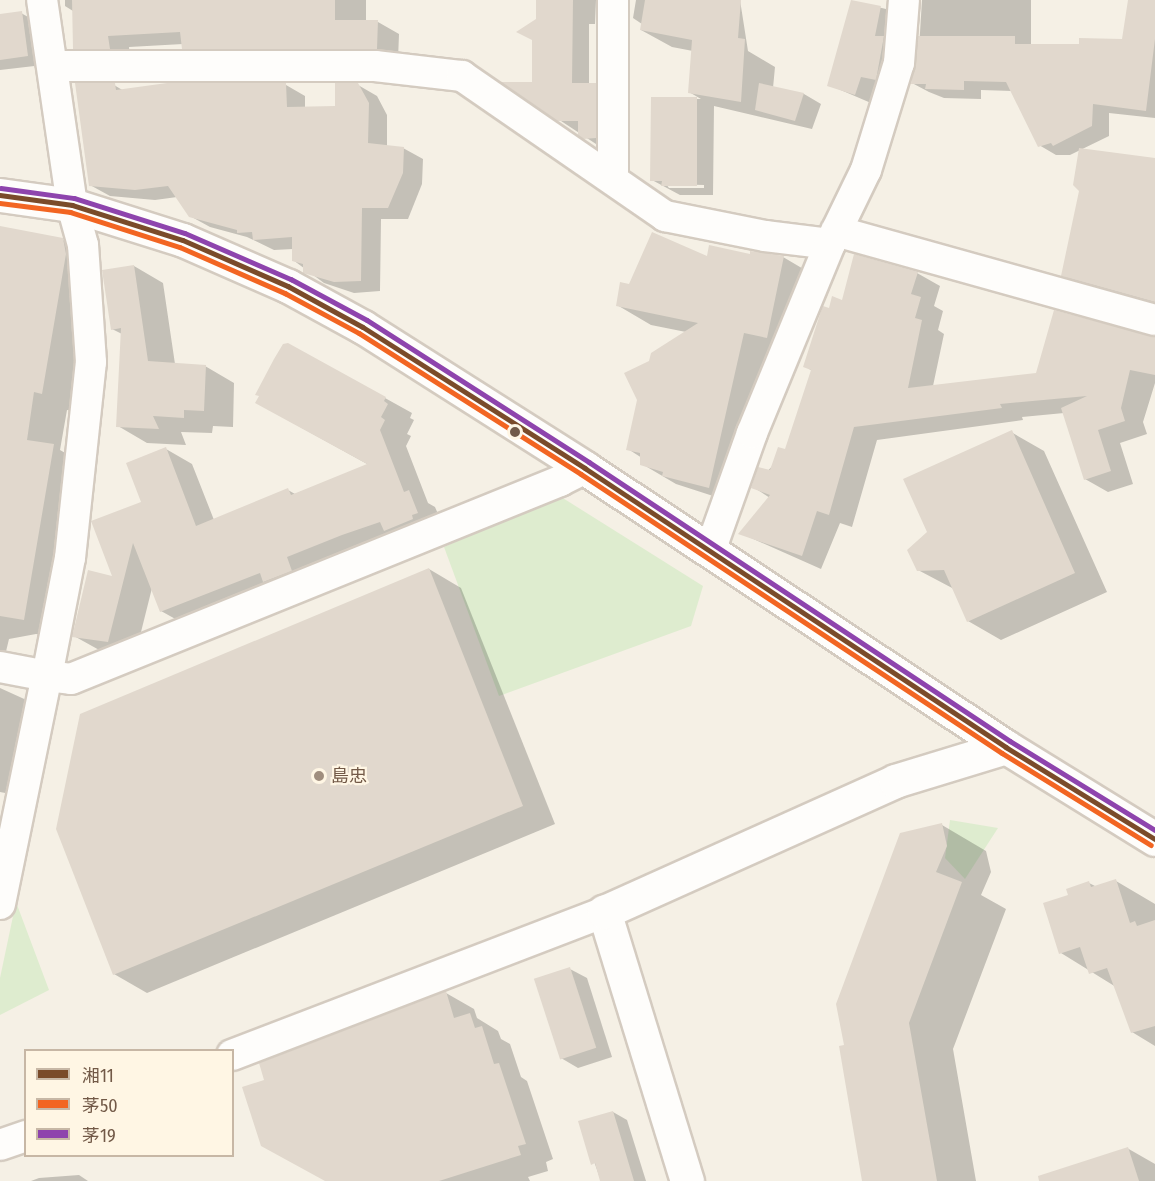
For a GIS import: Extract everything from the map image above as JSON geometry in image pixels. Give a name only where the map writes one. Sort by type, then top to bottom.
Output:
[{"type":"street","points":[[0,904],[70,558],[91,363],[83,245],[72,205],[42,0]]},
{"type":"street","points":[[612,179],[614,0]]},
{"type":"street","points":[[710,551],[752,433],[833,238],[866,170],[899,63],[904,0]]},
{"type":"street","points":[[53,66],[375,66],[462,76],[665,216],[833,238],[1155,320]]},
{"type":"street","points":[[0,195],[72,205],[183,240],[288,286],[363,327],[585,468],[1006,747],[1155,839]]},
{"type":"street","points":[[0,667],[71,679],[560,482],[585,468]]},
{"type":"street","points":[[234,1054],[604,912],[895,781],[1006,747]]},
{"type":"street","points":[[604,912],[687,1181]]},
{"type":"street","points":[[0,1145],[24,1137]]},
{"type":"green space","points":[[558,495],[703,586],[691,626],[499,696],[444,547]]},
{"type":"green space","points":[[950,820],[998,828],[965,879],[945,858]]},
{"type":"green space","points":[[16,902],[49,990],[0,1015],[0,978]]},
{"type":"building","points":[[72,0],[335,0],[335,20],[378,20],[377,49],[182,49],[180,32],[108,36],[110,49],[73,49]]},
{"type":"building","points":[[536,0],[573,0],[572,83],[596,83],[596,138],[583,139],[578,135],[578,121],[557,121],[500,82],[532,82],[532,40],[516,32],[536,19]]},
{"type":"building","points":[[645,0],[741,0],[738,38],[745,39],[741,102],[688,93],[692,40],[640,30]]},
{"type":"building","points":[[851,0],[881,6],[875,36],[884,36],[876,80],[861,77],[855,95],[827,86]]},
{"type":"building","points":[[1128,0],[1155,0],[1155,39],[1146,111],[1093,104],[1092,126],[1053,146],[1051,143],[1038,147],[1006,82],[964,81],[964,90],[925,89],[926,84],[911,84],[918,36],[1015,36],[1015,44],[1079,44],[1079,38],[1122,39]]},
{"type":"building","points":[[22,11],[28,56],[0,60],[0,14]]},
{"type":"building","points":[[75,83],[115,83],[116,90],[167,83],[286,83],[287,107],[335,106],[335,83],[358,83],[369,103],[368,143],[404,147],[403,173],[388,208],[362,208],[361,281],[334,282],[303,273],[303,264],[292,261],[292,237],[253,240],[252,232],[237,233],[237,230],[189,217],[168,186],[135,190],[89,186]]},
{"type":"building","points":[[759,83],[804,93],[795,121],[755,110]]},
{"type":"building","points":[[651,97],[697,97],[697,186],[661,186],[662,181],[650,181]]},
{"type":"building","points":[[1079,148],[1155,158],[1155,302],[1061,276],[1079,191],[1073,185]]},
{"type":"building","points":[[0,226],[63,238],[66,254],[42,394],[34,392],[27,440],[54,444],[24,620],[0,616]]},
{"type":"building","points":[[652,232],[707,256],[709,245],[750,254],[750,251],[784,256],[767,338],[744,333],[709,488],[662,476],[663,472],[640,465],[640,453],[626,450],[637,400],[624,373],[649,361],[651,353],[698,323],[616,306],[620,282],[629,284]]},
{"type":"building","points":[[854,254],[918,272],[911,294],[921,297],[915,318],[922,320],[908,388],[1036,373],[1054,310],[1155,337],[1155,375],[1130,370],[1121,408],[1125,421],[1098,430],[1111,471],[1084,480],[1061,408],[1087,396],[1000,404],[1002,408],[854,427],[829,515],[817,511],[802,556],[738,534],[770,495],[751,488],[758,467],[770,470],[778,447],[785,449],[811,370],[803,367],[820,314],[823,306],[829,308],[832,296],[842,300]]},
{"type":"building","points":[[134,265],[148,361],[206,365],[204,411],[184,410],[184,418],[153,416],[159,429],[116,427],[121,328],[111,330],[102,270]]},
{"type":"building","points":[[288,343],[386,397],[384,401],[388,404],[381,417],[385,420],[380,430],[404,492],[409,490],[418,513],[412,515],[413,519],[384,531],[380,522],[287,557],[292,571],[263,582],[260,573],[160,612],[133,543],[108,642],[72,637],[88,570],[112,576],[91,521],[141,502],[126,463],[166,447],[196,526],[288,488],[291,495],[367,464],[255,403],[259,396],[255,395],[274,359],[283,344]]},
{"type":"building","points":[[1012,430],[1075,573],[967,622],[944,570],[917,571],[907,550],[927,532],[903,479]]},
{"type":"building","points":[[429,568],[523,806],[113,975],[56,829],[80,714]]},
{"type":"building","points":[[942,823],[947,846],[936,872],[962,882],[909,1023],[937,1181],[862,1181],[839,1046],[844,1045],[836,1004],[900,833]]},
{"type":"building","points":[[1116,879],[1130,923],[1135,921],[1137,926],[1155,920],[1155,1026],[1131,1033],[1107,968],[1089,974],[1080,947],[1059,954],[1043,903],[1068,895],[1066,889],[1089,881],[1091,887]]},
{"type":"building","points":[[570,967],[596,1048],[560,1060],[534,979]]},
{"type":"building","points":[[446,991],[454,1018],[470,1013],[475,1028],[482,1026],[494,1064],[499,1063],[526,1144],[518,1146],[521,1155],[439,1181],[325,1181],[261,1146],[242,1087],[264,1080],[259,1063]]},
{"type":"building","points":[[613,1111],[634,1181],[600,1181],[595,1163],[591,1165],[578,1121]]},
{"type":"building","points":[[1128,1147],[1139,1181],[1039,1181],[1038,1176]]},
{"type":"transit line","name":"茅19","points":[[1,188],[74,198],[185,233],[291,279],[367,320],[589,462],[1010,741],[1155,830]]},
{"type":"transit line","name":"湘11","points":[[0,195],[72,205],[183,240],[288,286],[363,327],[585,468],[1006,747],[1155,839]]},
{"type":"transit line","name":"茅50","points":[[0,203],[70,212],[180,247],[285,293],[359,333],[581,474],[1002,753],[1151,845]]},
{"type":"place","name":"島忠","points":[[319,776]]}]
